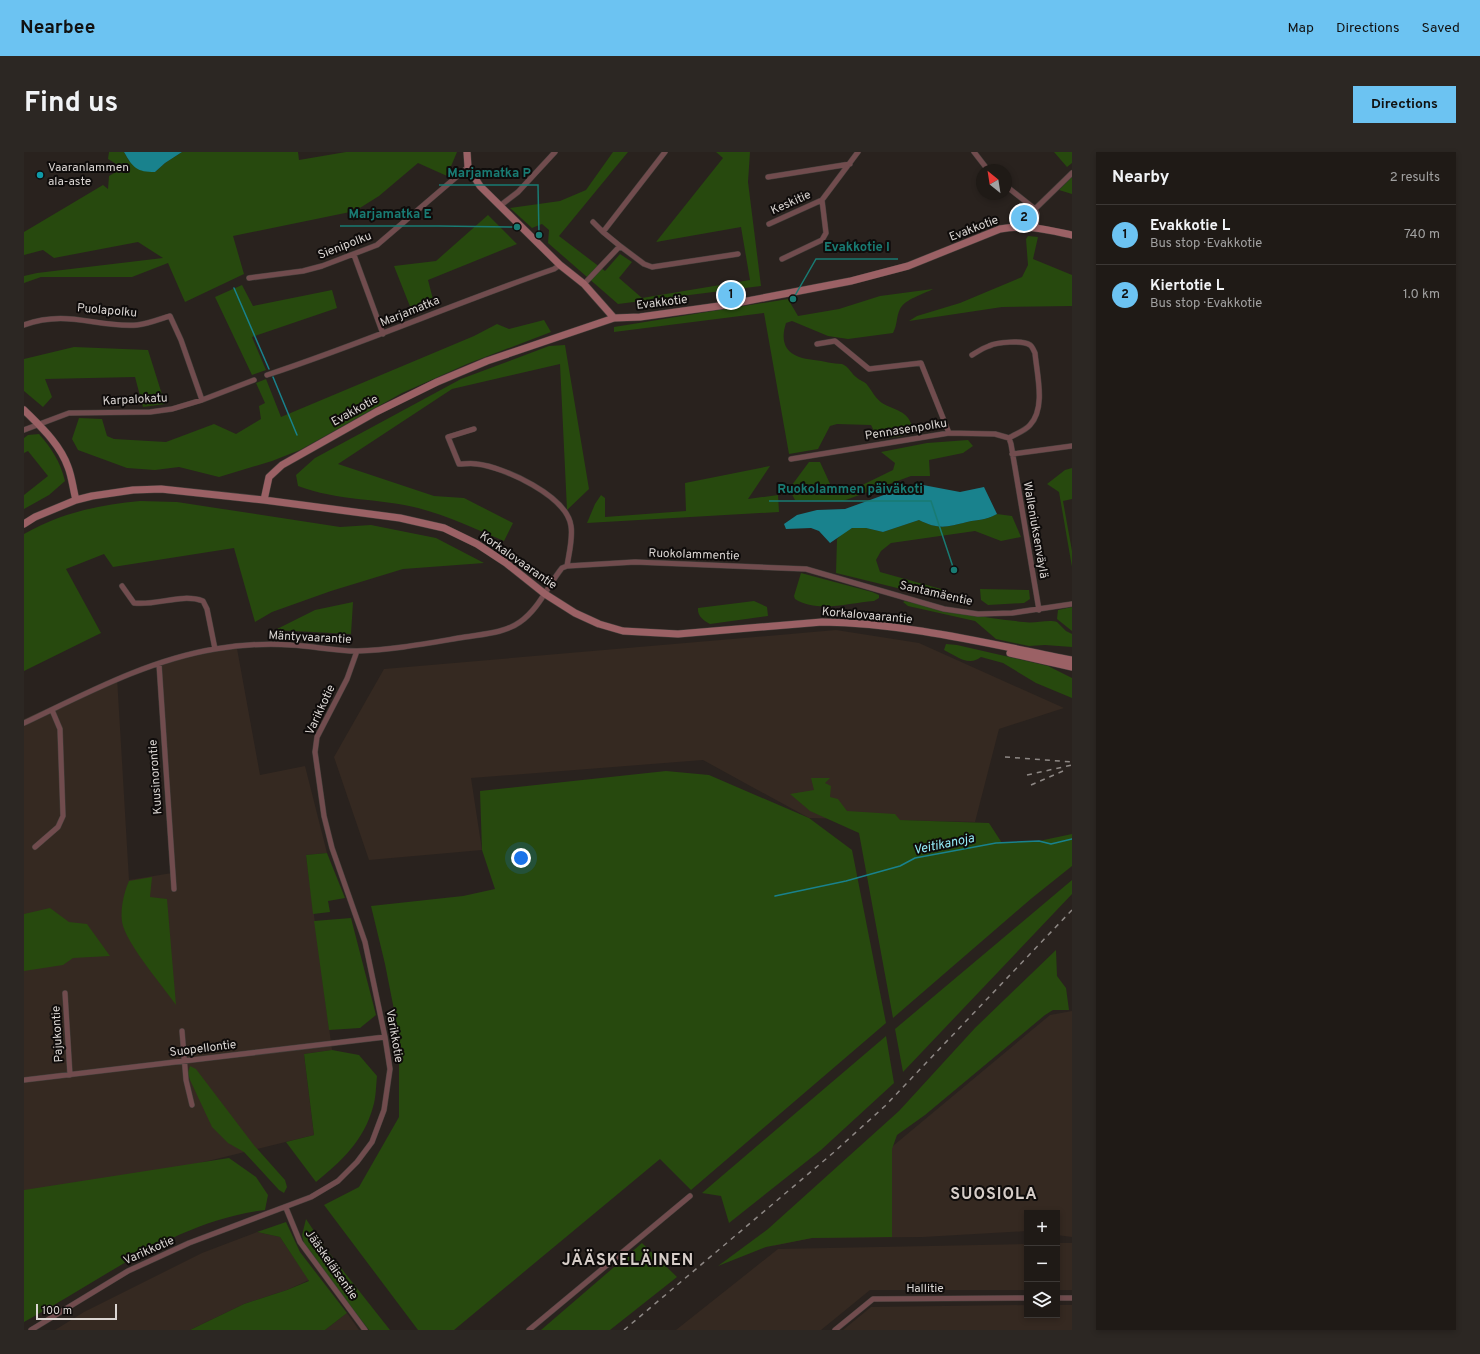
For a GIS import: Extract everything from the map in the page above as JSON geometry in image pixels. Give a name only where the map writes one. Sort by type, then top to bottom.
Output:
[{"type":"street","points":[[467,152],[468,167],[480,186],[501,205],[560,265],[584,284],[614,318]]},
{"type":"street","points":[[501,205],[518,192],[555,152]]},
{"type":"street","points":[[603,232],[665,152]]},
{"type":"street","points":[[782,259],[822,240],[826,233],[822,200],[858,152]]},
{"type":"street","points":[[974,152],[983,164]]},
{"type":"street","points":[[768,177],[850,164]]},
{"type":"street","name":"Sienipolku","points":[[249,278],[303,271],[354,255],[378,245],[468,167]]},
{"type":"street","points":[[1035,210],[1072,173]]},
{"type":"street","points":[[1012,191],[1035,210],[1037,214],[1036,228]]},
{"type":"street","name":"Keskitie","points":[[769,224],[822,200]]},
{"type":"street","points":[[593,222],[620,246],[644,264],[652,267],[661,267],[738,254]]},
{"type":"street","name":"Evakkotie","points":[[264,500],[269,477],[282,465],[376,412],[437,382],[487,361],[614,318],[647,316],[726,305],[851,281],[908,266],[1000,230],[1014,226],[1036,228],[1072,235]]},
{"type":"street","points":[[584,284],[620,246]]},
{"type":"street","points":[[354,255],[383,334]]},
{"type":"street","name":"Marjamatka","points":[[267,375],[320,358],[489,292],[554,269],[560,265]]},
{"type":"street","name":"Puolapolku","points":[[24,325],[58,318],[122,325],[138,325],[170,316],[202,400]]},
{"type":"street","points":[[817,344],[835,341],[869,369],[921,363],[949,433]]},
{"type":"street","points":[[972,355],[990,345],[1007,342],[1030,344],[1035,353],[1039,398],[1037,411],[1035,419],[1028,427],[1009,438],[1012,454],[1072,446]]},
{"type":"street","name":"Karpalokatu","points":[[24,430],[69,413],[163,411],[202,400],[254,380]]},
{"type":"street","points":[[24,410],[39,424],[61,451],[68,466],[76,500]]},
{"type":"street","points":[[474,429],[448,437],[459,464],[477,464],[496,469],[531,485],[553,498],[566,515],[571,525],[567,566]]},
{"type":"street","name":"Pennasenpolku","points":[[791,459],[949,433],[995,434],[1009,438]]},
{"type":"street","name":"Walleniuksenväylä","points":[[1012,454],[1039,610]]},
{"type":"street","name":"Korkalovaarantie","points":[[24,524],[35,517],[76,500],[133,490],[161,489],[264,500],[400,518],[444,528],[477,544],[506,563],[545,594],[581,616],[599,624],[623,631],[678,634],[822,622],[844,622],[891,626],[1072,660]]},
{"type":"street","name":"Ruokolammentie","points":[[567,566],[635,562],[806,569],[820,574]]},
{"type":"street","name":"Mäntyvaarantie","points":[[24,723],[112,682],[184,656],[216,649],[256,645],[290,644],[357,650],[408,646],[504,630],[520,623],[545,594],[552,580],[562,568],[567,566]]},
{"type":"street","name":"Santamäentie","points":[[820,574],[944,609],[978,614],[1012,614],[1072,604]]},
{"type":"street","points":[[122,586],[134,603],[143,604],[192,597],[203,601],[207,609],[216,649]]},
{"type":"street","name":"Korkalovaarantie","points":[[978,642],[986,647],[1072,667]]},
{"type":"street","name":"Varikkotie","points":[[31,1330],[128,1271],[189,1243],[286,1208],[311,1197],[338,1181],[372,1142],[384,1110],[390,1069],[385,1036],[365,942],[332,848],[324,816],[315,752],[317,738],[347,678],[357,650]]},
{"type":"street","name":"Kuusinorontie","points":[[159,664],[174,889]]},
{"type":"street","points":[[35,847],[58,827],[63,816],[60,729],[52,710]]},
{"type":"street","name":"Pajukontie","points":[[65,993],[70,1075]]},
{"type":"street","points":[[182,1031],[186,1080],[192,1105]]},
{"type":"street","name":"Suopellontie","points":[[24,1080],[385,1036]]},
{"type":"street","points":[[529,1330],[690,1196]]},
{"type":"street","name":"Jääskeläisentie","points":[[286,1208],[300,1242],[365,1330]]},
{"type":"street","name":"Hallitie","points":[[835,1330],[872,1299],[1024,1298]]},
{"type":"street","points":[[1060,1298],[1072,1298]]},
{"type":"shaded area","points":[[836,630],[919,643],[1064,708],[999,729],[975,822],[809,818],[703,760],[471,778],[482,850],[369,860],[334,757],[384,669]]},
{"type":"shaded area","points":[[236,643],[260,775],[305,766],[327,853],[306,855],[332,1050],[304,1054],[314,1135],[97,1188],[24,1195],[24,719],[117,677],[129,880],[172,873],[160,660]]},
{"type":"shaded area","points":[[1072,1011],[1072,1237],[1060,1235],[1060,1210],[1024,1210],[1024,1231],[923,1237],[812,1238],[773,1246],[1050,1015]]},
{"type":"shaded area","points":[[257,1232],[280,1237],[309,1280],[287,1290],[244,1304],[190,1330],[55,1330],[84,1312],[202,1253]]},
{"type":"shaded area","points":[[1060,1243],[1072,1243],[1072,1290],[1060,1290]]},
{"type":"shaded area","points":[[1024,1244],[1024,1290],[870,1290],[821,1330],[676,1330],[778,1249]]},
{"type":"shaded area","points":[[1024,1305],[1024,1318],[1060,1318],[1060,1305],[1072,1305],[1072,1330],[843,1330],[871,1307]]},
{"type":"shaded area","points":[[347,1313],[359,1330],[325,1330]]},
{"type":"green space","points":[[109,152],[124,152],[129,161],[155,172],[165,163],[182,152],[298,152],[299,160],[346,152],[457,152],[447,176],[418,163],[379,196],[355,211],[233,236],[244,274],[185,302],[168,263],[132,277],[41,277],[24,283],[24,276],[37,273],[163,258],[138,242],[54,258],[43,250],[24,255],[24,232],[103,185],[108,189],[109,176],[123,168],[108,159]]},
{"type":"green space","points":[[613,152],[628,152],[559,236],[605,271],[620,254],[632,262],[619,278],[642,298],[750,280],[741,227],[656,242],[723,158],[716,152],[750,152],[748,182],[761,286],[618,304],[548,243],[549,230],[542,224],[532,228],[510,208],[560,201],[586,190]]},
{"type":"green space","points":[[1054,152],[1072,152],[1072,163],[1067,167]]},
{"type":"green space","points":[[1072,177],[1072,194],[1059,190]]},
{"type":"green space","points":[[488,215],[517,244],[428,280],[435,307],[413,314],[394,266],[436,261]]},
{"type":"green space","points":[[1028,236],[1038,237],[1033,259],[1072,275],[1072,306],[1002,307],[909,321],[917,316],[960,303],[1022,277],[1028,265],[1026,239]]},
{"type":"green space","points":[[242,285],[253,306],[332,290],[337,308],[252,337],[266,370],[252,375],[215,297]]},
{"type":"green space","points":[[933,289],[902,305],[893,333],[848,339],[828,336],[792,321],[786,323],[784,339],[788,350],[799,357],[806,359],[844,365],[854,375],[867,384],[882,403],[908,417],[912,427],[902,436],[877,437],[871,425],[837,424],[830,426],[818,449],[789,454],[764,313],[614,332],[614,327],[788,299],[798,316],[839,309],[880,296]]},
{"type":"green space","points":[[544,320],[551,332],[467,364],[402,393],[300,450],[272,461],[219,477],[179,467],[155,470],[127,468],[78,450],[72,439],[79,418],[102,419],[107,436],[114,439],[166,442],[214,424],[236,434],[261,419],[259,406],[265,403],[256,383],[266,379],[281,417],[474,336],[497,324],[509,329]]},
{"type":"green space","points":[[565,345],[589,489],[567,510],[560,364],[452,389],[338,464],[434,496],[464,498],[513,523],[504,541],[472,527],[418,508],[388,502],[343,497],[313,491],[298,486],[296,475],[315,458],[461,379],[549,346]]},
{"type":"green space","points":[[74,347],[148,350],[165,404],[143,407],[135,377],[45,379],[52,397],[43,407],[24,391],[24,359]]},
{"type":"green space","points":[[39,434],[55,456],[61,467],[65,481],[49,495],[24,509],[24,495],[48,476],[28,451],[24,453],[24,438],[28,435]]},
{"type":"green space","points":[[968,440],[973,446],[963,453],[929,460],[930,476],[911,476],[843,501],[795,500],[789,489],[809,462],[820,462],[831,486],[839,492],[850,491],[893,470],[895,463],[881,452],[927,443]]},
{"type":"green space","points":[[770,466],[748,499],[778,495],[779,512],[587,523],[595,504],[601,495],[605,498],[605,517],[686,511],[685,483]]},
{"type":"green space","points":[[1072,468],[1072,499],[1063,501],[1072,551],[1072,567],[1059,492],[1047,484],[1065,470]]},
{"type":"green space","points":[[140,501],[177,502],[340,527],[371,525],[436,538],[484,563],[403,569],[331,591],[272,612],[255,622],[234,548],[113,567],[104,554],[66,569],[101,633],[24,671],[24,534],[66,515],[80,511]]},
{"type":"green space","points":[[997,514],[1012,516],[1021,537],[1001,541],[975,531],[891,543],[881,551],[876,560],[880,572],[941,589],[942,599],[836,573],[837,539],[843,533],[852,528],[866,528],[883,532],[919,520],[943,527],[985,519]]},
{"type":"green space","points":[[801,573],[872,592],[879,595],[879,598],[874,601],[833,606],[813,606],[795,599],[794,596]]},
{"type":"green space","points":[[980,589],[1029,590],[1030,599],[1024,603],[988,605],[981,600]]},
{"type":"green space","points":[[754,601],[767,607],[768,616],[710,624],[701,618],[698,611],[698,608]]},
{"type":"green space","points":[[905,601],[949,611],[994,618],[1028,622],[1057,622],[1066,631],[1072,634],[1072,647],[1045,645],[1029,646],[996,639],[975,621],[908,606],[903,602]]},
{"type":"green space","points":[[353,602],[351,634],[275,630],[315,610]]},
{"type":"green space","points":[[1072,607],[1072,631],[1057,619],[1058,610]]},
{"type":"green space","points":[[946,644],[957,645],[1048,666],[1072,678],[1072,698],[1036,683],[1003,663],[981,657],[972,661],[962,660],[944,650]]},
{"type":"green space","points":[[666,771],[709,775],[809,818],[852,850],[886,1023],[691,1190],[660,1159],[454,1330],[418,1330],[324,1205],[359,1187],[399,1117],[399,1035],[385,964],[371,906],[463,896],[495,889],[482,850],[480,791]]},
{"type":"green space","points":[[811,778],[830,778],[825,783],[831,786],[830,797],[838,799],[847,811],[895,814],[900,820],[989,823],[1002,843],[1039,841],[1072,834],[1072,866],[1032,898],[893,1018],[859,833],[810,811],[790,794],[814,790]]},
{"type":"green space","points":[[327,853],[345,898],[328,901],[330,912],[313,914],[306,855]]},
{"type":"green space","points":[[152,877],[150,897],[167,899],[176,1005],[132,945],[122,921],[125,891],[129,881]]},
{"type":"green space","points":[[1072,880],[1072,894],[903,1072],[895,1029]]},
{"type":"green space","points":[[50,908],[69,922],[87,924],[110,956],[73,958],[63,965],[24,971],[24,914]]},
{"type":"green space","points":[[351,918],[376,1015],[360,1028],[329,1030],[314,921]]},
{"type":"green space","points":[[1056,950],[1057,976],[1066,988],[1069,1010],[1053,1010],[1045,1015],[925,1115],[897,1135],[892,1149],[892,1237],[812,1238],[766,1247],[718,1266],[768,1229],[899,1111],[975,1028]]},
{"type":"green space","points":[[886,1036],[894,1083],[821,1150],[729,1223],[721,1196],[702,1193]]},
{"type":"green space","points":[[332,1050],[359,1055],[377,1076],[375,1096],[369,1119],[358,1140],[335,1166],[316,1182],[286,1142],[314,1135],[304,1054]]},
{"type":"green space","points":[[190,1066],[196,1069],[253,1144],[285,1180],[287,1187],[284,1193],[279,1190],[244,1152],[228,1143],[212,1127],[190,1080],[188,1073]]},
{"type":"green space","points":[[229,1158],[256,1177],[268,1195],[265,1210],[232,1216],[200,1226],[170,1239],[140,1254],[24,1322],[24,1190]]},
{"type":"green space","points":[[306,1219],[326,1249],[390,1330],[369,1330],[305,1248],[302,1235]]},
{"type":"green space","points":[[286,1222],[300,1252],[347,1313],[325,1330],[190,1330],[244,1304],[309,1281],[280,1237],[257,1232]]},
{"type":"green space","points":[[642,1243],[677,1277],[610,1330],[541,1330]]},
{"type":"water","points":[[124,152],[182,152],[165,163],[155,172],[144,171],[136,168]]},
{"type":"water","points":[[923,485],[960,492],[984,487],[997,514],[985,519],[943,527],[919,520],[883,532],[866,528],[852,528],[830,543],[819,531],[811,528],[786,529],[784,524],[797,515],[817,510],[845,509],[903,488]]},
{"type":"waterway","points":[[234,288],[269,369]]},
{"type":"waterway","points":[[273,377],[297,435]]},
{"type":"waterway","name":"Veitikanoja","points":[[775,896],[846,881],[900,866],[915,858],[996,843],[1039,841],[1051,844],[1072,839]]},
{"type":"railway","points":[[1005,757],[1072,762]]},
{"type":"railway","points":[[1027,775],[1072,765]]},
{"type":"railway","points":[[1031,785],[1063,771]]},
{"type":"railway","points":[[624,1330],[833,1153],[885,1106],[1072,910]]},
{"type":"place","name":"Vaaranlammen ala-aste","points":[[40,175]]},
{"type":"place","name":"Kiertotie L","points":[[1024,218]]},
{"type":"place","name":"Marjamatka E","points":[[517,227]]},
{"type":"place","name":"Marjamatka P","points":[[539,235]]},
{"type":"place","name":"Evakkotie L","points":[[731,295]]},
{"type":"place","name":"Evakkotie I","points":[[793,299]]},
{"type":"place","name":"Ruokolammen päiväkoti","points":[[954,570]]},
{"type":"district","name":"SUOSIOLA","points":[[994,1195]]},
{"type":"district","name":"JÄÄSKELÄINEN","points":[[628,1261]]}]
